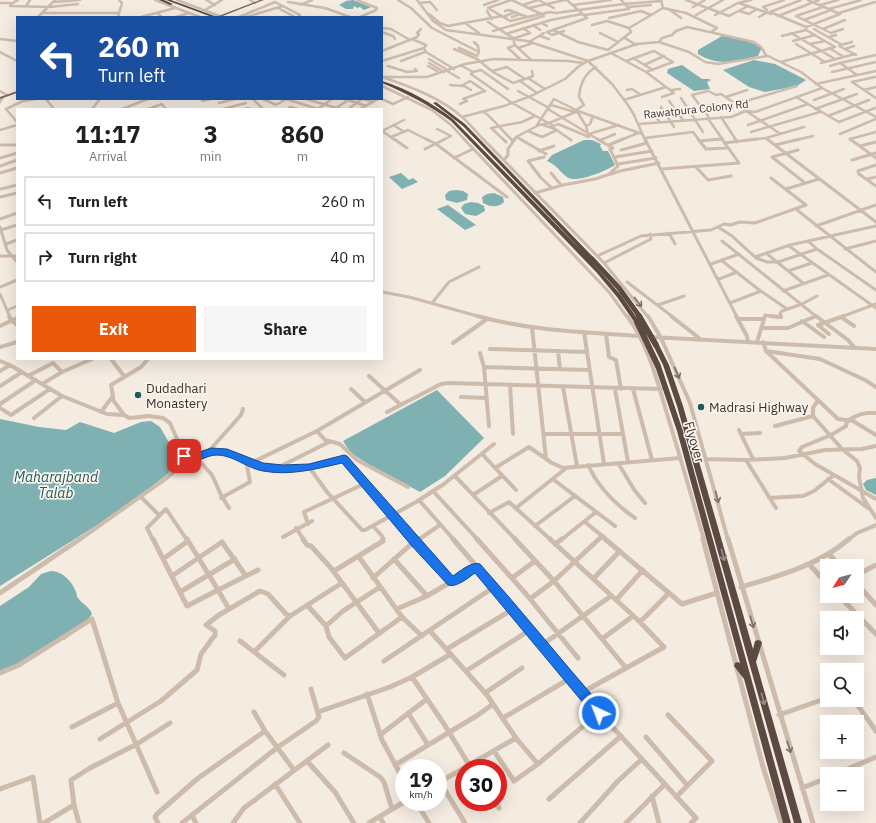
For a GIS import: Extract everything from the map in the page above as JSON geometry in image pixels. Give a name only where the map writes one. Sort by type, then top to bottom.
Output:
[{"type":"highway","points":[[161,0],[204,16]]},
{"type":"highway","points":[[168,0],[216,16]]},
{"type":"highway","name":"Flyover","points":[[383,79],[431,101],[455,117],[581,243],[637,322],[658,366],[680,431],[786,823]]},
{"type":"highway","name":"Flyover","points":[[383,80],[423,100],[452,120],[568,240],[592,258],[639,314],[666,365],[680,406],[798,823]]},
{"type":"highway","points":[[562,242],[568,240]]},
{"type":"highway","points":[[753,662],[758,643]]},
{"type":"highway","points":[[738,666],[747,677]]},
{"type":"main road","points":[[222,16],[263,0]]},
{"type":"main road","points":[[222,16],[267,0]]},
{"type":"main road","points":[[2,98],[16,93]]},
{"type":"street","points":[[11,4],[18,0]]},
{"type":"street","points":[[26,6],[30,0]]},
{"type":"street","points":[[39,16],[55,1],[80,0],[74,8]]},
{"type":"street","points":[[118,16],[122,2],[119,0]]},
{"type":"street","points":[[155,0],[197,16]]},
{"type":"street","points":[[177,0],[217,16]]},
{"type":"street","points":[[206,0],[215,5]]},
{"type":"street","points":[[205,10],[222,1],[228,0]]},
{"type":"street","points":[[250,0],[256,3]]},
{"type":"street","points":[[249,16],[277,8],[292,0]]},
{"type":"street","points":[[300,5],[310,0]]},
{"type":"street","points":[[357,0],[377,8],[376,10],[362,16]]},
{"type":"street","points":[[398,0],[411,8],[432,28],[479,52]]},
{"type":"street","points":[[417,0],[432,21],[439,27],[446,30],[512,38],[533,43],[588,61],[596,67],[624,100],[639,124],[642,134],[659,163],[719,279],[747,336],[748,342]]},
{"type":"street","points":[[484,5],[498,0]]},
{"type":"street","points":[[551,20],[541,14],[530,8],[512,0],[488,8],[502,16],[512,19],[528,17],[541,14],[550,12],[556,13],[624,4],[661,1],[663,8]]},
{"type":"street","points":[[517,2],[524,0]]},
{"type":"street","points":[[523,5],[538,0],[554,8]]},
{"type":"street","points":[[530,8],[545,3],[566,0],[587,18],[547,32],[552,35],[564,31]]},
{"type":"street","points":[[605,0],[621,16]]},
{"type":"street","points":[[573,5],[611,0]]},
{"type":"street","points":[[621,0],[628,7]]},
{"type":"street","points":[[686,0],[729,16],[748,6]]},
{"type":"street","points":[[692,7],[705,0]]},
{"type":"street","points":[[696,15],[724,0]]},
{"type":"street","points":[[715,15],[726,8],[751,0]]},
{"type":"street","points":[[768,12],[763,7],[784,0]]},
{"type":"street","points":[[759,16],[801,0]]},
{"type":"street","points":[[808,0],[839,13]]},
{"type":"street","points":[[779,16],[819,0]]},
{"type":"street","points":[[838,0],[796,16],[831,32],[843,29]]},
{"type":"street","points":[[804,20],[859,0]]},
{"type":"street","points":[[870,0],[875,2]]},
{"type":"street","points":[[241,16],[275,2],[300,15],[299,16]]},
{"type":"street","points":[[288,2],[325,8],[347,16]]},
{"type":"street","points":[[419,3],[430,2],[437,10]]},
{"type":"street","points":[[782,36],[839,15],[839,13],[875,2]]},
{"type":"street","points":[[0,3],[12,3],[10,6],[49,7],[78,4]]},
{"type":"street","points":[[739,3],[779,16],[806,28],[815,35],[835,46]]},
{"type":"street","points":[[716,4],[726,8]]},
{"type":"street","points":[[506,34],[551,20],[583,14],[629,9],[628,7],[652,5]]},
{"type":"street","points":[[145,16],[175,8]]},
{"type":"street","points":[[277,8],[292,16]]},
{"type":"street","points":[[592,25],[607,21],[629,28],[663,8],[680,11],[695,16],[717,28],[710,32]]},
{"type":"street","points":[[423,9],[435,19],[448,26],[492,19],[515,12]]},
{"type":"street","points":[[739,11],[749,14],[757,9]]},
{"type":"street","points":[[505,11],[509,10],[528,17]]},
{"type":"street","points":[[670,10],[681,18]]},
{"type":"street","points":[[487,11],[492,19]]},
{"type":"street","points":[[609,18],[641,11],[651,15]]},
{"type":"street","points":[[43,13],[119,13]]},
{"type":"street","points":[[157,13],[161,16]]},
{"type":"street","points":[[180,16],[190,13]]},
{"type":"street","points":[[512,19],[521,14]]},
{"type":"street","points":[[493,31],[544,16]]},
{"type":"street","points":[[512,19],[517,24],[532,33],[512,38]]},
{"type":"street","points":[[823,29],[845,20]]},
{"type":"street","points":[[488,22],[512,38],[517,47],[530,60]]},
{"type":"street","points":[[465,23],[475,31],[490,36]]},
{"type":"street","points":[[541,23],[547,26]]},
{"type":"street","points":[[533,25],[540,30]]},
{"type":"street","points":[[659,42],[662,38],[672,35],[676,31],[687,27],[738,37],[754,42],[761,47],[767,56],[800,72],[822,88],[856,105],[876,118]]},
{"type":"street","points":[[383,28],[391,29],[426,45],[424,50],[401,61]]},
{"type":"street","points":[[629,28],[631,32],[605,53],[626,61],[646,72],[671,90],[674,94],[662,97]]},
{"type":"street","points":[[814,29],[862,58]]},
{"type":"street","points":[[383,51],[417,36],[419,34],[417,33],[418,31],[420,30]]},
{"type":"street","points":[[553,30],[578,42],[608,50]]},
{"type":"street","points":[[383,32],[393,36],[395,39]]},
{"type":"street","points":[[528,42],[544,33]]},
{"type":"street","points":[[600,33],[618,42]]},
{"type":"street","points":[[791,33],[835,59]]},
{"type":"street","points":[[793,41],[815,35]]},
{"type":"street","points":[[829,37],[836,35]]},
{"type":"street","points":[[540,36],[549,39]]},
{"type":"street","points":[[625,38],[636,45]]},
{"type":"street","points":[[0,39],[16,41]]},
{"type":"street","points":[[810,44],[825,41]]},
{"type":"street","points":[[474,42],[478,46],[478,60]]},
{"type":"street","points":[[462,117],[484,112],[528,98],[565,79],[588,61],[636,45],[659,42],[690,52],[705,62],[718,64],[767,56]]},
{"type":"street","points":[[781,62],[852,42]]},
{"type":"street","points":[[520,59],[508,48],[533,43]]},
{"type":"street","points":[[796,44],[825,62]]},
{"type":"street","points":[[845,49],[854,46]]},
{"type":"street","points":[[477,56],[458,47],[454,49],[478,60],[492,71],[513,83],[533,76],[532,71]]},
{"type":"street","points":[[829,48],[844,57]]},
{"type":"street","points":[[626,61],[659,49]]},
{"type":"street","points":[[383,62],[424,50],[454,68]]},
{"type":"street","points":[[646,72],[673,62],[654,51]]},
{"type":"street","points":[[0,52],[16,60]]},
{"type":"street","points":[[821,63],[855,54]]},
{"type":"street","points":[[830,66],[876,55]]},
{"type":"street","points":[[644,64],[664,56]]},
{"type":"street","points":[[872,56],[876,58]]},
{"type":"street","points":[[393,76],[427,77],[478,60],[508,58],[584,63]]},
{"type":"street","points":[[633,58],[652,70]]},
{"type":"street","points":[[429,59],[445,72]]},
{"type":"street","points":[[832,72],[876,62]]},
{"type":"street","points":[[840,63],[857,75]]},
{"type":"street","points":[[429,65],[459,78]]},
{"type":"street","points":[[388,66],[402,71],[415,73],[417,71],[414,69]]},
{"type":"street","points":[[462,66],[473,72],[481,70],[508,89]]},
{"type":"street","points":[[492,71],[507,67],[545,89]]},
{"type":"street","points":[[538,125],[549,123],[564,117],[577,111],[584,105],[579,97],[582,83],[590,71],[596,67]]},
{"type":"street","points":[[383,79],[393,76],[402,71]]},
{"type":"street","points":[[816,84],[876,71]]},
{"type":"street","points":[[473,72],[471,74],[512,103],[549,123],[571,140]]},
{"type":"street","points":[[875,77],[852,82],[876,98]]},
{"type":"street","points":[[383,79],[434,99],[462,117],[581,243]]},
{"type":"street","points":[[460,104],[467,102],[463,99],[485,91],[470,81],[461,86]]},
{"type":"street","points":[[520,81],[537,93]]},
{"type":"street","points":[[467,87],[483,82]]},
{"type":"street","points":[[450,85],[467,87],[471,90]]},
{"type":"street","points":[[383,86],[408,97],[442,117],[609,292],[632,323],[653,366],[661,389],[738,666],[763,767],[781,823]]},
{"type":"street","points":[[736,104],[797,86]]},
{"type":"street","points":[[627,90],[636,87]]},
{"type":"street","points":[[624,100],[666,87]]},
{"type":"street","points":[[864,90],[876,87]]},
{"type":"street","points":[[671,90],[680,88]]},
{"type":"street","points":[[796,97],[822,88]]},
{"type":"street","points":[[632,89],[641,95]]},
{"type":"street","points":[[814,100],[844,89]]},
{"type":"street","points":[[726,97],[747,90]]},
{"type":"street","points":[[0,91],[2,98]]},
{"type":"street","points":[[518,91],[564,117],[588,135],[609,145],[613,148],[610,149],[618,164]]},
{"type":"street","points":[[662,169],[739,163],[721,140],[708,116],[692,94],[708,91],[716,95],[721,94],[779,134]]},
{"type":"street","points":[[816,109],[857,94]]},
{"type":"street","points":[[383,99],[393,104],[408,97]]},
{"type":"street","points":[[796,97],[839,122],[875,108]]},
{"type":"street","name":"Rawatpura Colony Rd","points":[[639,124],[731,117],[746,111],[755,112],[796,97]]},
{"type":"street","points":[[681,98],[703,132]]},
{"type":"street","points":[[504,160],[508,155],[508,149],[513,141],[517,137],[538,125],[554,99],[577,111],[586,126],[588,135]]},
{"type":"street","points":[[16,122],[6,109],[23,101],[30,100]]},
{"type":"street","points":[[47,100],[53,108]]},
{"type":"street","points":[[93,108],[99,100]]},
{"type":"street","points":[[125,108],[145,100]]},
{"type":"street","points":[[202,101],[206,100]]},
{"type":"street","points":[[217,100],[222,108]]},
{"type":"street","points":[[219,103],[231,100]]},
{"type":"street","points":[[254,100],[262,108]]},
{"type":"street","points":[[265,100],[276,105],[284,100]]},
{"type":"street","points":[[289,100],[315,108]]},
{"type":"street","points":[[309,100],[336,108],[346,100]]},
{"type":"street","points":[[309,106],[318,100]]},
{"type":"street","points":[[319,108],[330,100]]},
{"type":"street","points":[[350,100],[366,106]]},
{"type":"street","points":[[350,108],[362,100]]},
{"type":"street","points":[[366,100],[373,102]]},
{"type":"street","points":[[362,108],[376,100]]},
{"type":"street","points":[[828,116],[869,100]]},
{"type":"street","points":[[669,101],[683,120]]},
{"type":"street","points":[[140,102],[147,108]]},
{"type":"street","points":[[226,108],[246,102]]},
{"type":"street","points":[[293,108],[298,103]]},
{"type":"street","points":[[151,108],[162,104],[165,108]]},
{"type":"street","points":[[748,124],[808,104]]},
{"type":"street","points":[[551,105],[593,116],[642,134]]},
{"type":"street","points":[[701,106],[711,106]]},
{"type":"street","points":[[661,107],[674,127]]},
{"type":"street","points":[[484,112],[494,119],[497,126],[513,141]]},
{"type":"street","points":[[651,112],[660,122]]},
{"type":"street","points":[[751,132],[770,128],[820,112]]},
{"type":"street","points":[[506,142],[491,128],[522,122],[535,116]]},
{"type":"street","points":[[586,126],[592,122],[593,116]]},
{"type":"street","points":[[721,117],[737,142]]},
{"type":"street","points":[[840,134],[876,118]]},
{"type":"street","points":[[383,131],[404,120]]},
{"type":"street","points":[[0,130],[16,123]]},
{"type":"street","points":[[538,125],[553,127],[558,124],[589,137],[588,135],[619,126]]},
{"type":"street","points":[[393,126],[403,131]]},
{"type":"street","points":[[724,143],[766,138],[804,128]]},
{"type":"street","points":[[425,149],[451,136],[437,129]]},
{"type":"street","points":[[391,137],[408,130],[436,144],[507,197]]},
{"type":"street","points":[[545,137],[557,130]]},
{"type":"street","points":[[383,132],[407,148]]},
{"type":"street","points":[[528,132],[538,137],[545,137],[549,139]]},
{"type":"street","points":[[645,138],[693,132],[706,149],[727,148]]},
{"type":"street","points":[[876,132],[850,139],[876,158]]},
{"type":"street","points":[[609,145],[638,133]]},
{"type":"street","points":[[601,140],[615,134]]},
{"type":"street","points":[[775,145],[813,136]]},
{"type":"street","points":[[517,137],[545,155],[528,161],[539,176],[552,188]]},
{"type":"street","points":[[766,138],[876,222]]},
{"type":"street","points":[[700,141],[721,140]]},
{"type":"street","points":[[860,146],[876,142]]},
{"type":"street","points":[[627,156],[621,150],[647,143]]},
{"type":"street","points":[[0,145],[16,145]]},
{"type":"street","points":[[539,150],[554,146]]},
{"type":"street","points":[[454,158],[473,149]]},
{"type":"street","points":[[798,150],[772,157],[804,183]]},
{"type":"street","points":[[615,157],[652,151]]},
{"type":"street","points":[[0,158],[16,153]]},
{"type":"street","points":[[852,160],[876,153]]},
{"type":"street","points":[[609,175],[609,172],[618,166],[618,164],[656,158]]},
{"type":"street","points":[[0,166],[16,160]]},
{"type":"street","points":[[535,193],[561,185],[609,175],[620,170],[659,163]]},
{"type":"street","points":[[876,165],[858,171],[876,186]]},
{"type":"street","points":[[696,167],[708,180],[731,176]]},
{"type":"street","points":[[0,173],[16,168]]},
{"type":"street","points":[[551,173],[561,185]]},
{"type":"street","points":[[867,179],[876,177]]},
{"type":"street","points":[[592,258],[637,237],[650,234],[707,231],[724,224],[731,225],[739,222],[755,223],[796,210],[806,205],[772,178]]},
{"type":"street","points":[[786,189],[819,179]]},
{"type":"street","points":[[1,189],[16,185]]},
{"type":"street","points":[[0,197],[16,194]]},
{"type":"street","points":[[816,226],[876,205]]},
{"type":"street","points":[[796,210],[844,249],[876,272]]},
{"type":"street","points":[[0,219],[16,213]]},
{"type":"street","points":[[16,225],[0,228],[11,256],[16,261]]},
{"type":"street","points":[[746,260],[808,241],[876,226]]},
{"type":"street","points":[[718,227],[732,236],[755,257],[767,262],[778,262],[817,249]]},
{"type":"street","points":[[669,233],[675,244]]},
{"type":"street","points":[[604,262],[651,239],[650,234]]},
{"type":"street","points":[[6,244],[16,240]]},
{"type":"street","points":[[722,241],[783,291],[848,340],[854,347]]},
{"type":"street","points":[[808,241],[817,249],[876,290]]},
{"type":"street","points":[[844,249],[876,241]]},
{"type":"street","points":[[789,246],[828,275],[875,306]]},
{"type":"street","points":[[766,253],[803,283]]},
{"type":"street","points":[[710,264],[739,254]]},
{"type":"street","points":[[0,256],[16,256]]},
{"type":"street","points":[[592,258],[604,262],[648,316],[661,338],[690,403],[758,643],[813,823]]},
{"type":"street","points":[[721,260],[787,309]]},
{"type":"street","points":[[788,271],[812,263]]},
{"type":"street","points":[[432,303],[449,282],[479,267]]},
{"type":"street","points":[[719,279],[737,272]]},
{"type":"street","points":[[783,291],[828,275]]},
{"type":"street","points":[[0,287],[16,280]]},
{"type":"street","points":[[627,282],[681,323],[699,339]]},
{"type":"street","points":[[383,291],[487,319],[532,328],[661,338],[876,349]]},
{"type":"street","points":[[730,303],[762,291]]},
{"type":"street","points":[[0,294],[12,320],[16,324]]},
{"type":"street","points":[[658,305],[684,296]]},
{"type":"street","points":[[757,342],[765,315],[781,317],[780,313],[817,296]]},
{"type":"street","points":[[8,310],[16,306]]},
{"type":"street","points":[[829,334],[818,325],[841,316],[875,306]]},
{"type":"street","points":[[761,328],[785,329],[816,316]]},
{"type":"street","points":[[841,316],[854,326]]},
{"type":"street","points":[[0,326],[16,318]]},
{"type":"street","points":[[453,343],[487,319]]},
{"type":"street","points":[[738,319],[764,319]]},
{"type":"street","points":[[802,321],[824,337]]},
{"type":"street","points":[[532,328],[546,459]]},
{"type":"street","points":[[584,332],[591,388],[604,464]]},
{"type":"street","points":[[606,334],[609,357],[616,360],[621,389]]},
{"type":"street","points":[[0,347],[16,342]]},
{"type":"street","points":[[762,342],[766,351],[838,419],[853,421],[876,435]]},
{"type":"street","points":[[490,349],[586,352]]},
{"type":"street","points":[[558,351],[560,369]]},
{"type":"street","points":[[766,351],[820,359],[876,386]]},
{"type":"street","points":[[480,353],[484,366],[489,426]]},
{"type":"street","points":[[42,384],[62,372],[90,360]]},
{"type":"street","points":[[112,360],[124,376]]},
{"type":"street","points":[[124,415],[113,400],[112,386],[124,376],[141,367],[147,360]]},
{"type":"street","points":[[0,361],[10,365],[62,396],[101,412],[107,414],[124,415],[129,418],[149,416],[163,418],[170,423],[184,456],[190,460]]},
{"type":"street","points":[[28,376],[53,363],[62,372]]},
{"type":"street","points":[[0,371],[10,365]]},
{"type":"street","points":[[484,366],[589,370]]},
{"type":"street","points":[[248,462],[317,431],[420,370]]},
{"type":"street","points":[[0,386],[22,372]]},
{"type":"street","points":[[369,376],[401,405]]},
{"type":"street","points":[[0,404],[36,380]]},
{"type":"street","points":[[388,412],[441,384],[661,389]]},
{"type":"street","points":[[510,385],[513,434]]},
{"type":"street","points":[[563,386],[577,466]]},
{"type":"street","points":[[0,408],[11,415],[50,389]]},
{"type":"street","points":[[351,389],[365,402]]},
{"type":"street","points":[[615,389],[628,462]]},
{"type":"street","points":[[633,389],[652,460]]},
{"type":"street","points":[[34,418],[62,396]]},
{"type":"street","points":[[101,412],[113,396]]},
{"type":"street","points":[[461,397],[486,398]]},
{"type":"street","points":[[818,400],[813,408],[813,416],[831,435],[842,450],[855,458],[859,464],[859,479],[862,498],[876,518]]},
{"type":"street","points":[[207,453],[241,414],[243,409]]},
{"type":"street","points":[[876,413],[867,412],[859,414],[848,421],[846,426],[831,435],[802,447],[799,451],[802,455],[834,475],[876,499]]},
{"type":"street","points":[[775,426],[813,416]]},
{"type":"street","points":[[317,431],[325,440],[340,444],[357,460],[408,488]]},
{"type":"street","points":[[753,460],[740,432],[760,433]]},
{"type":"street","points":[[544,434],[623,434]]},
{"type":"street","points":[[276,468],[329,442]]},
{"type":"street","points":[[309,467],[327,492],[362,530],[365,530],[433,491],[455,476],[494,444]]},
{"type":"street","points":[[706,459],[753,460],[802,455],[825,450],[868,449],[876,446]]},
{"type":"street","points":[[495,468],[529,447],[536,450],[554,465],[565,469]]},
{"type":"street","points":[[0,593],[141,497],[180,466],[196,457],[211,452],[227,452],[263,467],[276,468],[309,467],[344,459],[451,582]]},
{"type":"street","points":[[482,454],[516,490]]},
{"type":"street","points":[[180,466],[184,456]]},
{"type":"street","points":[[196,457],[216,481],[222,498],[229,508]]},
{"type":"street","points":[[516,508],[554,480],[565,469],[577,466],[680,458]]},
{"type":"street","points":[[746,460],[776,508]]},
{"type":"street","points":[[222,498],[237,488],[250,482],[248,462]]},
{"type":"street","points":[[618,463],[645,502]]},
{"type":"street","points":[[588,465],[598,481],[611,496],[635,518]]},
{"type":"street","points":[[769,498],[803,496],[814,491],[834,475]]},
{"type":"street","points":[[455,476],[554,581],[626,668]]},
{"type":"street","points":[[473,495],[502,476]]},
{"type":"street","points":[[828,479],[868,508]]},
{"type":"street","points":[[554,480],[615,526]]},
{"type":"street","points":[[283,537],[310,523],[304,512],[366,483]]},
{"type":"street","points":[[433,491],[512,578],[578,658]]},
{"type":"street","points":[[535,526],[575,496]]},
{"type":"street","points":[[141,497],[158,515]]},
{"type":"street","points":[[419,500],[513,609],[581,693],[696,818],[691,823]]},
{"type":"street","points":[[489,513],[509,502],[640,622],[664,647],[581,693]]},
{"type":"street","points":[[229,609],[218,590],[210,575],[166,508],[147,528],[187,606],[218,590],[258,570]]},
{"type":"street","points":[[555,544],[586,522],[596,512]]},
{"type":"street","points":[[586,522],[682,604],[717,593]]},
{"type":"street","points":[[742,587],[808,564],[829,554],[857,533],[876,525]]},
{"type":"street","points":[[334,571],[383,541],[382,536],[373,526]]},
{"type":"street","points":[[373,578],[415,542],[440,526]]},
{"type":"street","points":[[296,529],[307,545],[311,546],[334,571],[379,633]]},
{"type":"street","points":[[530,599],[554,581],[603,536]]},
{"type":"street","points":[[163,559],[188,542]]},
{"type":"street","points":[[172,576],[222,542],[246,576]]},
{"type":"street","points":[[593,579],[620,551]]},
{"type":"street","points":[[829,554],[834,559]]},
{"type":"street","points":[[359,557],[402,617],[422,636]]},
{"type":"street","points":[[180,592],[235,559]]},
{"type":"street","points":[[394,559],[427,596]]},
{"type":"street","points":[[512,578],[535,561]]},
{"type":"street","points":[[808,564],[820,577]]},
{"type":"street","points":[[864,571],[876,565]]},
{"type":"street","points":[[397,609],[427,596],[476,567]]},
{"type":"street","points":[[616,600],[643,570]]},
{"type":"street","points":[[255,651],[290,616],[342,583]]},
{"type":"street","points":[[326,626],[343,611],[380,587]]},
{"type":"street","points":[[384,661],[494,587]]},
{"type":"street","points":[[864,590],[874,599],[876,605]]},
{"type":"street","points":[[100,739],[161,701],[197,670],[201,654],[215,635],[215,631],[206,624],[219,615],[260,591],[268,594],[286,614],[290,616]]},
{"type":"street","points":[[640,622],[669,593]]},
{"type":"street","points":[[542,645],[611,596]]},
{"type":"street","points":[[846,603],[876,634]]},
{"type":"street","points":[[307,605],[326,626],[329,637],[345,658],[402,617]]},
{"type":"street","points":[[447,649],[513,609]]},
{"type":"street","points":[[602,639],[633,616]]},
{"type":"street","points":[[0,673],[20,666],[92,619],[118,703],[128,722],[157,792]]},
{"type":"street","points":[[466,671],[530,630]]},
{"type":"street","points":[[430,631],[485,693],[516,738],[538,764]]},
{"type":"street","points":[[240,641],[284,674]]},
{"type":"street","points":[[318,712],[412,678],[451,654]]},
{"type":"street","points":[[485,693],[522,668]]},
{"type":"street","points":[[412,678],[466,759]]},
{"type":"street","points":[[503,718],[569,679]]},
{"type":"street","points":[[182,823],[278,747],[316,721],[319,717],[311,689]]},
{"type":"street","points":[[367,694],[380,735],[395,765]]},
{"type":"street","points":[[380,735],[427,699]]},
{"type":"street","points":[[780,715],[820,701]]},
{"type":"street","points":[[72,727],[118,703]]},
{"type":"street","points":[[405,759],[493,704]]},
{"type":"street","points":[[859,707],[876,731]]},
{"type":"street","points":[[254,712],[294,770]]},
{"type":"street","points":[[408,713],[428,745]]},
{"type":"street","points":[[494,751],[514,781],[538,764],[599,713]]},
{"type":"street","points":[[668,715],[712,760],[710,765],[676,797]]},
{"type":"street","points":[[79,823],[74,805],[71,780],[90,768],[137,744],[170,723]]},
{"type":"street","points":[[158,823],[155,816],[197,779],[265,730]]},
{"type":"street","points":[[549,799],[621,736]]},
{"type":"street","points":[[646,737],[687,785]]},
{"type":"street","points":[[481,759],[516,738]]},
{"type":"street","points":[[233,823],[244,808],[328,746]]},
{"type":"street","points":[[344,753],[380,777],[384,782],[392,809]]},
{"type":"street","points":[[852,767],[876,757]]},
{"type":"street","points":[[580,823],[618,781],[642,759]]},
{"type":"street","points":[[307,761],[335,792],[354,823]]},
{"type":"street","points":[[0,789],[33,777],[40,823]]},
{"type":"street","points":[[802,788],[820,781]]},
{"type":"street","points":[[276,784],[300,823]]},
{"type":"street","points":[[626,823],[664,784]]},
{"type":"street","points":[[447,795],[465,823]]},
{"type":"street","points":[[652,796],[659,823]]},
{"type":"street","points":[[44,823],[74,805]]},
{"type":"street","points":[[369,823],[395,807]]},
{"type":"street","points":[[422,811],[429,823]]},
{"type":"street","points":[[192,815],[196,823]]},
{"type":"street","points":[[380,817],[383,823]]},
{"type":"water","points":[[353,0],[371,7],[364,10],[360,7],[357,8],[354,6],[353,9],[346,9],[339,5],[346,1]]},
{"type":"water","points":[[722,36],[733,37],[762,47],[758,56],[728,62],[720,62],[698,54],[698,50]]},
{"type":"water","points":[[754,60],[775,64],[806,80],[797,86],[765,92],[749,87],[723,70]]},
{"type":"water","points":[[682,65],[702,79],[711,80],[707,82],[710,89],[694,91],[667,73],[668,69]]},
{"type":"water","points":[[584,140],[592,140],[601,144],[600,146],[603,151],[608,151],[615,165],[591,176],[571,179],[556,166],[547,161],[552,155]]},
{"type":"water","points":[[401,173],[409,180],[413,178],[418,182],[402,189],[389,177]]},
{"type":"water","points":[[449,191],[463,191],[468,194],[467,200],[457,203],[446,200],[445,195]]},
{"type":"water","points":[[494,193],[503,197],[504,202],[494,206],[483,203],[482,197],[487,194]]},
{"type":"water","points":[[471,202],[484,206],[485,211],[476,216],[465,214],[461,208],[464,204]]},
{"type":"water","points":[[448,205],[476,225],[465,230],[437,209]]},
{"type":"water","points":[[437,390],[484,438],[445,476],[420,492],[368,464],[351,453],[343,441]]},
{"type":"water","name":"Maharajband Talab","points":[[0,419],[39,427],[66,430],[80,422],[114,433],[141,422],[151,421],[160,427],[171,446],[175,459],[169,473],[129,504],[0,586]]},
{"type":"water","points":[[876,478],[876,495],[866,490],[863,484],[867,480]]},
{"type":"water","points":[[55,571],[66,577],[74,588],[78,598],[92,614],[85,624],[64,640],[60,639],[29,659],[0,671],[0,606],[29,587],[41,574]]},
{"type":"place","name":"Dudadhari Monastery","points":[[138,395]]},
{"type":"place","name":"Madrasi Highway","points":[[701,407]]},
{"type":"route","points":[[184,456],[190,460],[211,452],[227,452],[241,457],[250,463],[263,467],[283,468],[304,468],[344,459],[451,582],[476,567],[514,610],[550,656],[599,713]]}]
